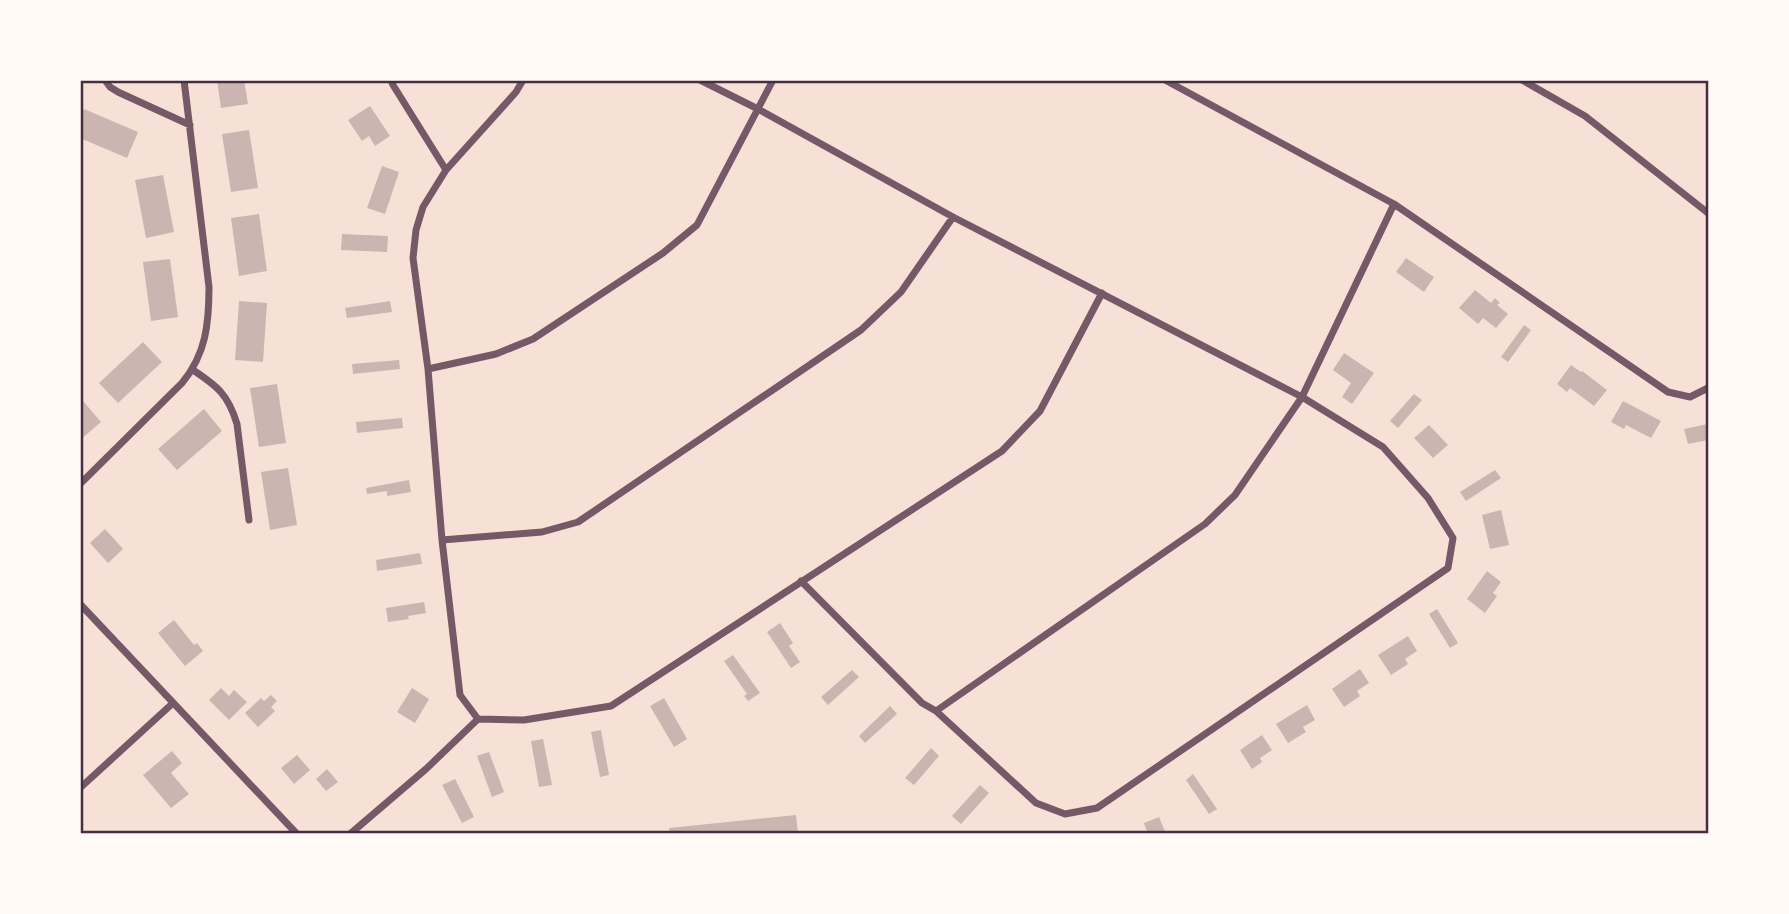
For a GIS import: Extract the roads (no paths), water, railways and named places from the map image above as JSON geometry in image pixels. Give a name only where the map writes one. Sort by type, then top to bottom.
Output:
[{"type":"street","points":[[105,80],[110,88],[190,125]]},
{"type":"street","points":[[80,484],[169,398],[193,370],[201,351],[209,308],[209,287],[184,80]]},
{"type":"street","points":[[391,80],[446,170]]},
{"type":"street","points":[[478,719],[460,695],[442,540],[428,369],[414,258],[416,230],[424,206],[446,170],[516,92],[523,80]]},
{"type":"street","points":[[700,80],[758,109],[953,217],[1302,397],[1383,447],[1428,498],[1453,538],[1448,568],[1097,808],[1065,814],[1036,803],[936,711],[922,703],[801,581]]},
{"type":"street","points":[[428,369],[496,354],[533,339],[663,253],[697,225],[774,80]]},
{"type":"street","points":[[1165,80],[1394,204],[1668,392],[1690,397],[1709,388]]},
{"type":"street","points":[[1522,80],[1585,116],[1709,213]]},
{"type":"street","points":[[936,711],[1205,524],[1235,495],[1302,397],[1394,204]]},
{"type":"street","points":[[442,540],[542,532],[578,522],[861,330],[901,292],[953,217]]},
{"type":"street","points":[[350,834],[426,769],[478,719],[524,720],[611,706],[1002,451],[1040,411],[1101,293]]},
{"type":"street","points":[[193,370],[222,392],[233,412],[237,424],[248,520]]},
{"type":"street","points":[[80,604],[297,834]]},
{"type":"street","points":[[80,788],[173,703]]}]
